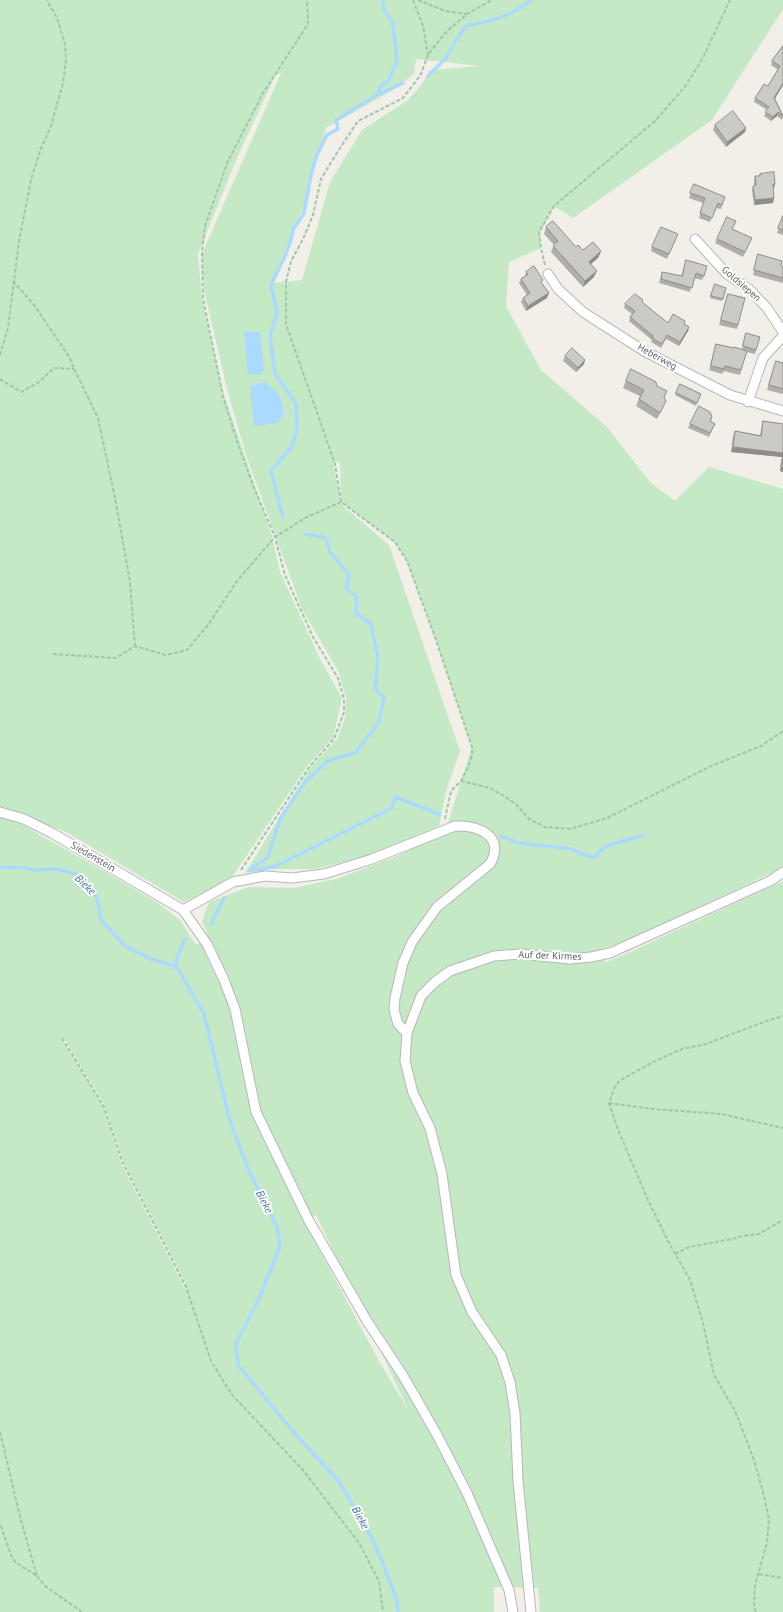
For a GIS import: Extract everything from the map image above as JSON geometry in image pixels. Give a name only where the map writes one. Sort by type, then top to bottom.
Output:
[{"type":"street","name":"Goldsiepen","points":[[695,239],[727,274],[749,289],[767,308],[783,332]]},
{"type":"street","name":"Heberweg","points":[[548,274],[558,289],[584,312],[644,351],[730,395],[748,402],[783,411]]},
{"type":"street","points":[[748,402],[763,358],[783,336]]},
{"type":"street","name":"Siedenstein","points":[[0,812],[24,819],[52,833],[183,910]]},
{"type":"street","points":[[407,1033],[398,1024],[394,1010],[395,998],[403,963],[412,942],[437,907],[490,864],[495,850],[494,844],[490,837],[484,832],[469,826],[454,826],[372,859],[324,874],[292,878],[265,876],[233,882],[183,910],[208,944],[235,1009],[256,1112],[308,1219],[367,1321],[402,1374],[436,1433],[467,1493],[509,1590],[513,1612]]},
{"type":"street","name":"Auf der Kirmes","points":[[531,1612],[518,1481],[515,1413],[510,1382],[501,1355],[472,1312],[456,1275],[442,1174],[430,1128],[413,1092],[404,1061],[407,1033],[421,996],[435,982],[450,971],[494,956],[520,954],[570,959],[610,953],[772,880],[783,872]]},
{"type":"path","points":[[0,355],[8,328],[19,241],[31,180],[40,151],[51,126],[63,83],[65,68],[65,44],[57,18],[47,0]]},
{"type":"path","points":[[233,882],[310,766],[334,739],[344,712],[344,699],[338,678],[313,637],[302,614],[285,575],[274,537],[254,488],[223,396],[203,299],[202,252],[206,226],[228,161],[263,93],[308,24],[307,0]]},
{"type":"path","points":[[413,0],[423,26],[428,55]]},
{"type":"path","points":[[418,0],[445,11],[467,14]]},
{"type":"path","points":[[442,830],[451,791],[461,781],[470,766],[472,747],[436,640],[407,561],[395,542],[341,502],[335,464],[286,324],[286,282],[291,261],[303,239],[313,215],[321,178],[358,121],[403,98],[420,76],[428,55],[445,34],[467,14],[492,0]]},
{"type":"path","points":[[548,274],[541,248],[539,232],[554,206],[654,121],[684,88],[703,58],[730,0]]},
{"type":"path","points":[[13,281],[34,305],[70,358],[98,418],[115,498],[130,582],[135,646]]},
{"type":"path","points":[[0,379],[21,392],[39,382],[54,368],[74,369]]},
{"type":"path","points":[[54,654],[116,658],[135,646],[166,655],[187,650],[208,624],[237,581],[274,537],[305,518],[341,502]]},
{"type":"path","points":[[461,781],[490,788],[516,804],[529,819],[545,827],[570,829],[607,818],[711,766],[761,746],[783,731]]},
{"type":"path","points":[[756,1612],[754,1606],[755,1585],[767,1543],[769,1519],[762,1488],[753,1457],[735,1411],[714,1375],[703,1323],[690,1280],[648,1200],[619,1132],[609,1103],[614,1089],[619,1081],[653,1062],[682,1049],[706,1044],[783,1016]]},
{"type":"path","points":[[62,1038],[104,1107],[122,1161],[186,1287],[211,1360],[232,1395],[303,1470],[359,1543],[379,1581],[383,1612]]},
{"type":"path","points":[[609,1103],[653,1109],[721,1114],[783,1128]]},
{"type":"path","points":[[675,1254],[689,1247],[759,1234],[783,1220]]},
{"type":"path","points":[[0,1432],[20,1517],[37,1576]]},
{"type":"path","points":[[0,1524],[11,1555],[16,1562],[37,1576],[45,1586],[82,1612]]},
{"type":"path","points":[[758,1574],[783,1578]]},
{"type":"green space","points":[[0,0],[783,0],[783,9],[712,120],[573,218],[554,206],[540,233],[541,248],[509,262],[506,306],[541,370],[606,426],[650,482],[675,501],[709,467],[783,489],[783,866],[778,870],[628,940],[597,951],[606,962],[783,881],[783,1612],[540,1612],[538,1588],[494,1587],[494,1612],[0,1612],[0,816],[19,823],[159,904],[180,920],[196,945],[209,937],[202,921],[209,902],[249,887],[294,888],[336,879],[395,857],[445,832],[472,747],[436,640],[407,561],[395,542],[341,502],[340,462],[333,463],[341,504],[389,545],[460,751],[446,791],[439,826],[371,855],[315,869],[275,869],[245,873],[310,768],[337,739],[345,718],[346,699],[339,673],[302,609],[246,455],[228,393],[204,290],[202,254],[281,73],[275,76],[237,158],[198,254],[202,300],[224,395],[272,536],[280,572],[321,661],[342,698],[333,738],[308,765],[230,880],[184,902],[66,832],[0,807]],"holes":[[[416,59],[480,66],[430,70],[422,84],[408,100],[362,130],[330,182],[302,280],[271,283],[304,206],[326,128],[393,90],[414,74]],[[63,1037],[105,1106],[123,1160],[186,1284],[185,1289],[121,1163],[103,1106],[62,1040]],[[316,1215],[409,1411],[380,1363],[305,1223]]]},
{"type":"water","points":[[244,331],[260,332],[264,370],[260,375],[248,374]]},
{"type":"water","points":[[265,382],[274,389],[281,399],[284,414],[278,423],[254,426],[250,386]]},
{"type":"building","points":[[783,46],[783,83],[774,98],[783,116],[778,112],[773,117],[765,112],[769,107],[755,98],[764,84],[768,86],[780,66],[772,61]]},
{"type":"building","points":[[733,111],[746,128],[727,142],[715,125]]},
{"type":"building","points":[[774,172],[774,198],[755,200],[753,186],[756,185],[755,176]]},
{"type":"building","points":[[694,184],[725,197],[722,205],[718,203],[712,218],[700,213],[705,198],[690,193]]},
{"type":"building","points":[[783,216],[783,230],[778,228]]},
{"type":"building","points":[[727,217],[736,221],[732,229],[752,238],[745,252],[717,239]]},
{"type":"building","points":[[553,221],[576,247],[578,245],[583,250],[593,242],[601,251],[589,262],[597,271],[585,281],[553,246],[558,241],[546,227]]},
{"type":"building","points":[[661,227],[678,234],[669,254],[652,247]]},
{"type":"building","points":[[758,254],[782,261],[781,266],[783,267],[783,278],[754,270]]},
{"type":"building","points":[[686,260],[707,266],[704,276],[696,273],[692,288],[661,279],[662,272],[682,276]]},
{"type":"building","points":[[534,266],[543,280],[541,282],[549,293],[528,306],[523,298],[530,293],[521,279],[528,274],[526,272]]},
{"type":"building","points":[[715,284],[726,288],[723,299],[711,296]]},
{"type":"building","points":[[635,294],[643,300],[642,302],[668,323],[673,314],[685,321],[684,324],[689,327],[680,342],[667,335],[662,344],[652,338],[653,336],[630,317],[635,311],[625,304]]},
{"type":"building","points":[[728,294],[745,298],[738,325],[721,320]]},
{"type":"building","points":[[746,333],[760,337],[756,350],[743,346]]},
{"type":"building","points":[[716,344],[747,351],[741,370],[725,366],[724,369],[711,366]]},
{"type":"building","points":[[572,348],[585,360],[578,368],[565,356]]},
{"type":"building","points":[[776,361],[783,363],[783,389],[769,385]]},
{"type":"building","points":[[631,369],[656,382],[657,386],[667,391],[664,397],[666,401],[660,413],[639,399],[644,390],[626,381]]},
{"type":"building","points":[[680,384],[701,394],[697,403],[676,393]]},
{"type":"building","points":[[699,406],[710,412],[712,417],[710,421],[715,424],[710,433],[690,424]]},
{"type":"building","points":[[763,421],[783,424],[783,453],[733,447],[735,431],[761,436]]},
{"type":"building","points":[[783,455],[783,467],[781,467]]},
{"type":"waterway","points":[[377,94],[382,85],[389,80],[397,61],[393,23],[383,8],[383,0]]},
{"type":"waterway","points":[[428,76],[446,58],[466,26],[492,20],[516,11],[531,0]]},
{"type":"waterway","points":[[283,517],[271,471],[291,448],[297,431],[296,403],[275,374],[270,336],[277,312],[271,285],[285,256],[293,230],[304,213],[316,157],[327,135],[338,129],[336,120],[377,95],[403,83]]},
{"type":"waterway","points":[[249,870],[268,857],[280,819],[305,782],[329,760],[355,753],[379,722],[384,697],[375,689],[378,658],[371,624],[356,613],[357,597],[346,588],[349,575],[330,552],[326,538],[306,534]]},
{"type":"waterway","points":[[250,870],[276,866],[392,808],[395,797],[439,814]]},
{"type":"waterway","points":[[501,836],[518,843],[572,849],[586,856],[594,857],[606,846],[644,835]]},
{"type":"waterway","name":"Bieke","points":[[0,867],[36,870],[56,869],[76,874],[97,897],[101,920],[125,946],[151,959],[174,966],[180,972],[204,1014],[230,1121],[249,1171],[277,1227],[280,1246],[259,1299],[236,1343],[238,1365],[291,1429],[340,1483],[375,1544],[396,1597],[398,1612]]},
{"type":"waterway","points":[[211,924],[224,898]]},
{"type":"waterway","points":[[174,966],[185,939]]}]
